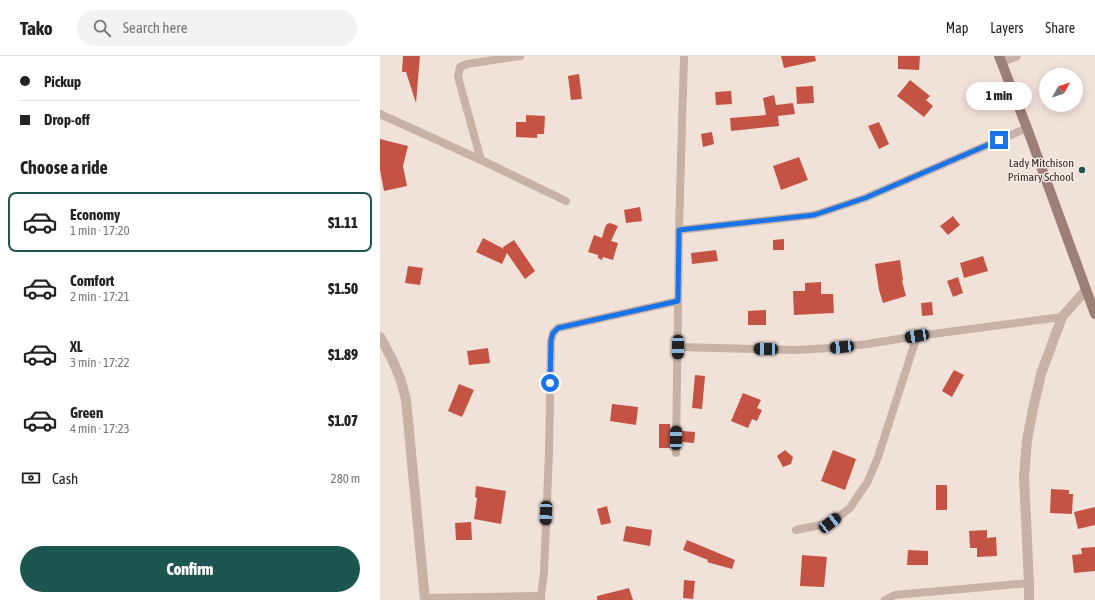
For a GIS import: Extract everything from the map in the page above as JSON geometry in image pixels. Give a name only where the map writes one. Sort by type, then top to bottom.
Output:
[{"type":"main road","points":[[1000,58],[1095,314]]},
{"type":"street","points":[[1000,58],[1016,56]]},
{"type":"street","points":[[1028,600],[1029,583],[1024,477],[1027,440],[1041,374],[1062,317],[1086,290]]},
{"type":"street","points":[[380,337],[400,378],[406,399],[425,599]]},
{"type":"lane","points":[[481,160],[458,77],[460,67],[467,64],[520,56]]},
{"type":"lane","points":[[676,453],[679,230],[684,56]]},
{"type":"lane","points":[[380,114],[566,201]]},
{"type":"lane","points":[[679,230],[814,215],[865,198],[1027,128]]},
{"type":"lane","points":[[425,599],[541,598],[544,572],[549,453],[551,340],[553,333],[558,328],[678,301]]},
{"type":"lane","points":[[678,347],[795,350],[866,344],[1062,317]]},
{"type":"lane","points":[[796,530],[830,523],[850,508],[868,481],[878,457],[917,336]]},
{"type":"lane","points":[[885,600],[895,595],[1029,583]]},
{"type":"building","points":[[403,56],[420,56],[416,103],[406,72],[402,72]]},
{"type":"building","points":[[781,56],[815,56],[816,61],[784,68]]},
{"type":"building","points":[[898,56],[920,56],[919,70],[898,69]]},
{"type":"building","points":[[579,74],[582,99],[571,100],[568,76]]},
{"type":"building","points":[[910,80],[930,96],[926,100],[933,106],[924,117],[897,96]]},
{"type":"building","points":[[813,86],[814,103],[797,104],[796,87]]},
{"type":"building","points":[[731,91],[732,104],[716,105],[715,92]]},
{"type":"building","points":[[774,95],[776,105],[793,103],[795,114],[778,116],[779,126],[731,131],[730,118],[766,115],[763,98]]},
{"type":"building","points":[[526,115],[545,116],[544,134],[537,134],[537,138],[516,137],[516,122],[526,122]]},
{"type":"building","points":[[879,122],[889,144],[879,149],[868,126]]},
{"type":"building","points":[[712,132],[714,144],[703,147],[701,134]]},
{"type":"building","points":[[380,139],[408,146],[403,166],[407,186],[384,191],[380,170]]},
{"type":"building","points":[[799,157],[808,180],[781,190],[773,166]]},
{"type":"building","points":[[640,207],[642,221],[626,223],[624,210]]},
{"type":"building","points":[[953,216],[960,225],[948,235],[940,226]]},
{"type":"building","points":[[610,223],[618,226],[611,241],[618,243],[613,260],[603,257],[602,260],[598,258],[598,255],[588,252],[594,235],[602,238],[605,227]]},
{"type":"building","points":[[483,238],[504,249],[503,247],[514,240],[535,271],[525,279],[507,253],[502,264],[476,252]]},
{"type":"building","points":[[784,239],[784,250],[773,250],[773,240]]},
{"type":"building","points":[[716,250],[718,261],[692,264],[691,253]]},
{"type":"building","points":[[983,256],[988,271],[964,278],[960,263]]},
{"type":"building","points":[[900,260],[902,281],[906,296],[883,303],[879,290],[875,264]]},
{"type":"building","points":[[408,266],[423,268],[420,285],[405,283]]},
{"type":"building","points":[[958,277],[963,293],[953,297],[947,281]]},
{"type":"building","points":[[821,282],[821,294],[833,294],[834,313],[794,315],[793,291],[805,291],[805,283]]},
{"type":"building","points":[[932,302],[933,315],[922,316],[921,303]]},
{"type":"building","points":[[766,310],[766,325],[748,325],[748,311]]},
{"type":"building","points":[[488,348],[490,363],[469,365],[467,351]]},
{"type":"building","points":[[954,370],[964,375],[952,397],[942,391]]},
{"type":"building","points":[[695,375],[705,376],[702,409],[692,408]]},
{"type":"building","points":[[459,384],[474,390],[462,417],[448,411]]},
{"type":"building","points":[[743,393],[761,400],[757,408],[762,410],[757,421],[752,419],[748,428],[731,421]]},
{"type":"building","points":[[612,404],[638,407],[636,425],[610,421]]},
{"type":"building","points":[[659,424],[670,424],[670,448],[659,448]]},
{"type":"building","points":[[682,431],[695,432],[694,443],[682,442]]},
{"type":"building","points":[[785,450],[793,457],[791,464],[783,467],[777,456]]},
{"type":"building","points":[[833,450],[856,459],[845,490],[821,481]]},
{"type":"building","points":[[936,485],[947,485],[947,510],[936,510]]},
{"type":"building","points":[[476,486],[506,491],[501,524],[474,519],[477,498],[475,497]]},
{"type":"building","points":[[1051,489],[1069,490],[1069,494],[1073,494],[1072,514],[1050,513]]},
{"type":"building","points":[[607,506],[611,523],[601,525],[597,509]]},
{"type":"building","points":[[1095,507],[1095,525],[1078,529],[1074,512]]},
{"type":"building","points":[[471,522],[472,540],[456,540],[455,523]]},
{"type":"building","points":[[626,526],[652,530],[650,546],[623,541]]},
{"type":"building","points":[[987,530],[987,538],[996,537],[997,556],[977,557],[977,548],[970,548],[969,531]]},
{"type":"building","points":[[687,540],[735,560],[732,569],[707,562],[708,560],[683,550]]},
{"type":"building","points":[[1095,547],[1095,571],[1074,573],[1072,555],[1082,554],[1081,548]]},
{"type":"building","points":[[908,550],[928,551],[928,565],[907,565]]},
{"type":"building","points":[[802,555],[827,557],[824,587],[800,586]]},
{"type":"building","points":[[684,580],[695,581],[693,599],[683,598]]},
{"type":"building","points":[[629,588],[633,600],[597,600],[597,596]]},
{"type":"place","name":"Lady Mitchison Primary School","points":[[1082,170]]},
{"type":"route","points":[[550,383],[551,340],[553,333],[558,328],[678,301],[679,230],[814,215],[865,198],[999,140]]}]
